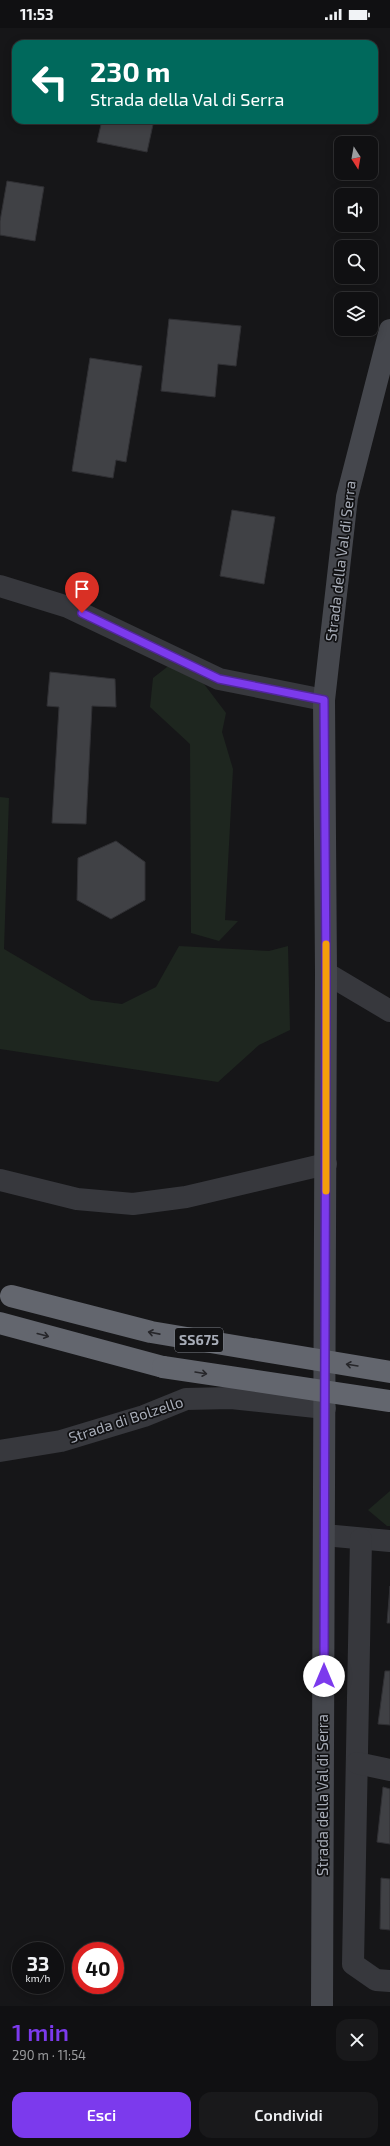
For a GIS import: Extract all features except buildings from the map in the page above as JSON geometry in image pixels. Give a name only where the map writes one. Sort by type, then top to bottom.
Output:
[{"type":"highway","name":"SS675","points":[[6,1295],[151,1332],[390,1372]]},
{"type":"highway","name":"SS675","points":[[3,1324],[163,1367],[390,1401]]},
{"type":"street","name":"Strada della Val di Serra","points":[[322,2006],[326,1164],[324,700],[347,497],[383,380],[390,330]]},
{"type":"street","points":[[0,586],[68,607],[219,679],[324,700]]},
{"type":"street","points":[[326,973],[390,1011]]},
{"type":"street","points":[[0,1180],[77,1199],[133,1204],[186,1197],[326,1164]]},
{"type":"street","name":"Strada di Bolzello","points":[[0,1451],[61,1442],[144,1416],[186,1400],[231,1398],[325,1408]]},
{"type":"street","points":[[324,1535],[390,1541]]},
{"type":"street","points":[[360,1538],[353,1964],[376,1980],[390,1981]]},
{"type":"street","points":[[357,1762],[390,1770]]},
{"type":"shaded area","points":[[171,664],[204,684],[226,713],[222,732],[233,769],[225,920],[238,921],[219,941],[191,933],[190,744],[150,707],[153,678]]},
{"type":"shaded area","points":[[0,797],[9,798],[4,949],[91,1000],[122,1004],[156,987],[179,946],[269,951],[288,946],[290,1030],[259,1045],[218,1082],[0,1049]]},
{"type":"shaded area","points":[[390,1491],[390,1526],[387,1526],[368,1510]]},
{"type":"slow traffic","points":[[326,944],[326,1191]]},
{"type":"route","points":[[82,613],[219,679],[324,700],[326,973],[324,1676]]}]
